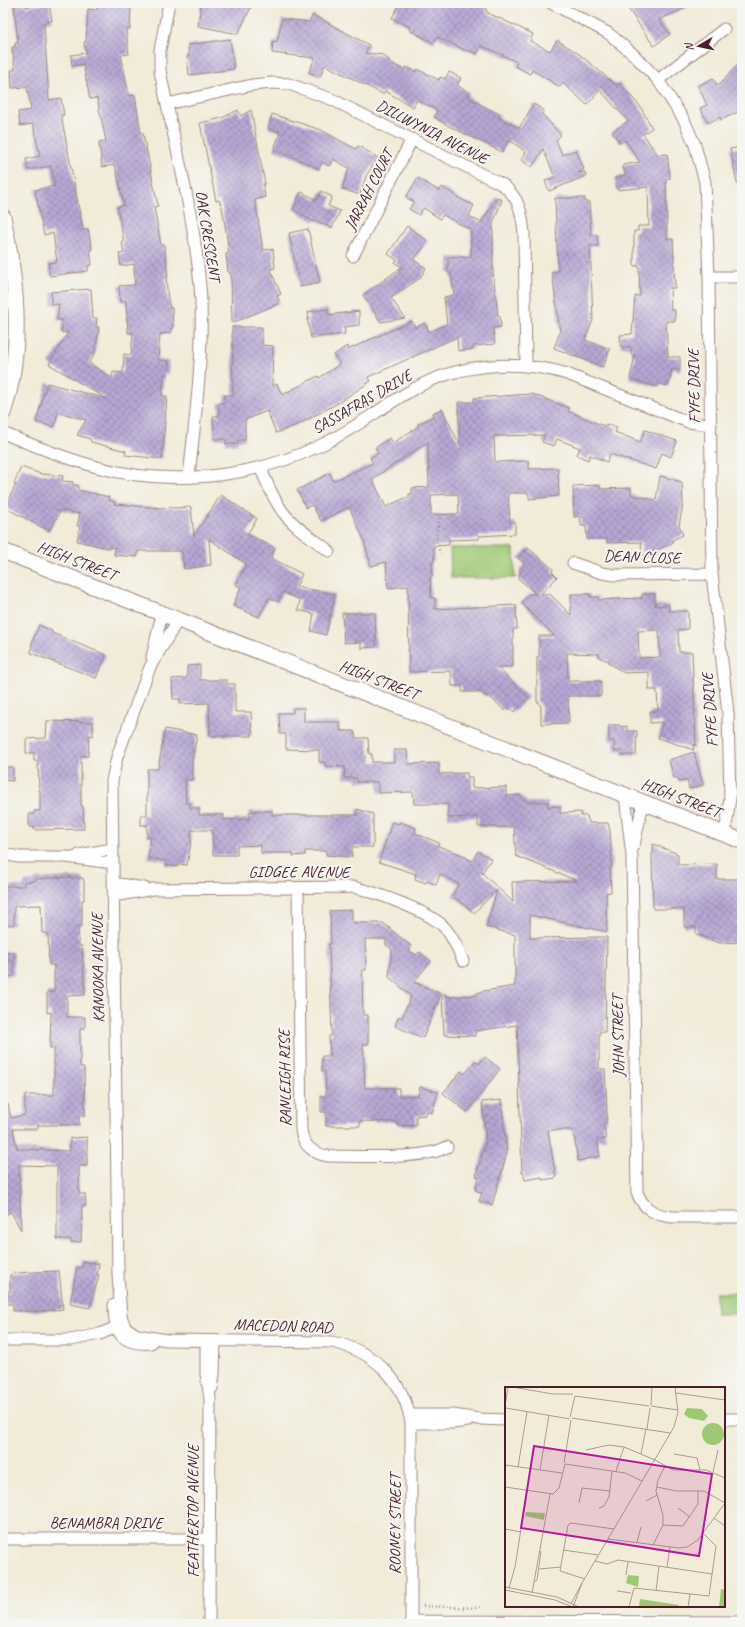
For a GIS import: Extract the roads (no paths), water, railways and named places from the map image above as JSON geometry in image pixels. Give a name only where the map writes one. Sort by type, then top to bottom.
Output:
[{"type":"main road","points":[[3,217],[15,281],[17,308],[14,366],[3,413]]},
{"type":"main road","name":"HIGH STREET","points":[[3,551],[742,841]]},
{"type":"street","name":"OAK CRESCENT","points":[[169,3],[160,50],[160,70],[192,224],[201,302],[201,349],[189,477]]},
{"type":"street","name":"FYFE DRIVE","points":[[551,3],[608,33],[634,54],[658,80],[684,120],[701,166],[707,197],[712,574],[728,713],[730,798],[725,834]]},
{"type":"street","points":[[658,80],[724,29]]},
{"type":"street","name":"DILLWYNIA AVENUE","points":[[167,104],[252,86],[272,83],[289,84],[331,99],[503,185],[518,201],[522,214],[524,234],[526,365]]},
{"type":"street","name":"JARRAH COURT","points":[[353,256],[412,139]]},
{"type":"street","points":[[709,277],[742,277]]},
{"type":"street","name":"SASSAFRAS DRIVE","points":[[3,433],[98,467],[128,474],[189,477],[231,473],[260,468],[318,447],[350,430],[413,389],[436,379],[475,368],[526,365],[548,368],[567,374],[688,422],[710,425]]},
{"type":"street","points":[[260,468],[272,495],[292,523],[329,551]]},
{"type":"street","name":"DEAN CLOSE","points":[[573,563],[602,573],[615,575],[712,574]]},
{"type":"street","name":"KANOOKA AVENUE","points":[[119,1330],[121,1316],[118,1275],[112,849],[113,775],[150,667],[162,614]]},
{"type":"street","name":"KANOOKA AVENUE","points":[[150,667],[178,620]]},
{"type":"street","name":"JOHN STREET","points":[[625,796],[632,856],[636,1185],[640,1199],[651,1212],[672,1218],[742,1218]]},
{"type":"street","name":"JOHN STREET","points":[[632,856],[643,803]]},
{"type":"street","points":[[66,857],[112,849]]},
{"type":"street","points":[[3,854],[19,857],[66,857],[113,863]]},
{"type":"street","name":"GIDGEE AVENUE","points":[[113,883],[154,889],[353,887],[368,891],[430,916],[438,921],[451,935],[463,961]]},
{"type":"street","name":"RANLEIGH RISE","points":[[298,888],[301,1130],[304,1142],[316,1153],[328,1156],[419,1155],[436,1152],[447,1147]]},
{"type":"street","name":"GIDGEE AVENUE","points":[[113,896],[154,889]]},
{"type":"street","points":[[3,1340],[71,1340],[119,1330]]},
{"type":"street","name":"MACEDON ROAD","points":[[119,1330],[137,1335],[167,1340],[320,1341],[351,1347],[369,1356],[388,1373],[399,1388],[410,1419]]},
{"type":"street","name":"FEATHERTOP AVENUE","points":[[209,1624],[210,1398],[206,1374],[211,1341]]},
{"type":"street","points":[[410,1419],[453,1415],[479,1419],[505,1420]]},
{"type":"street","name":"ROONEY STREET","points":[[410,1419],[411,1622]]},
{"type":"street","points":[[725,1419],[742,1419]]},
{"type":"street","name":"BENAMBRA DRIVE","points":[[3,1539],[209,1539]]},
{"type":"street","points":[[411,1622],[742,1622]]}]
